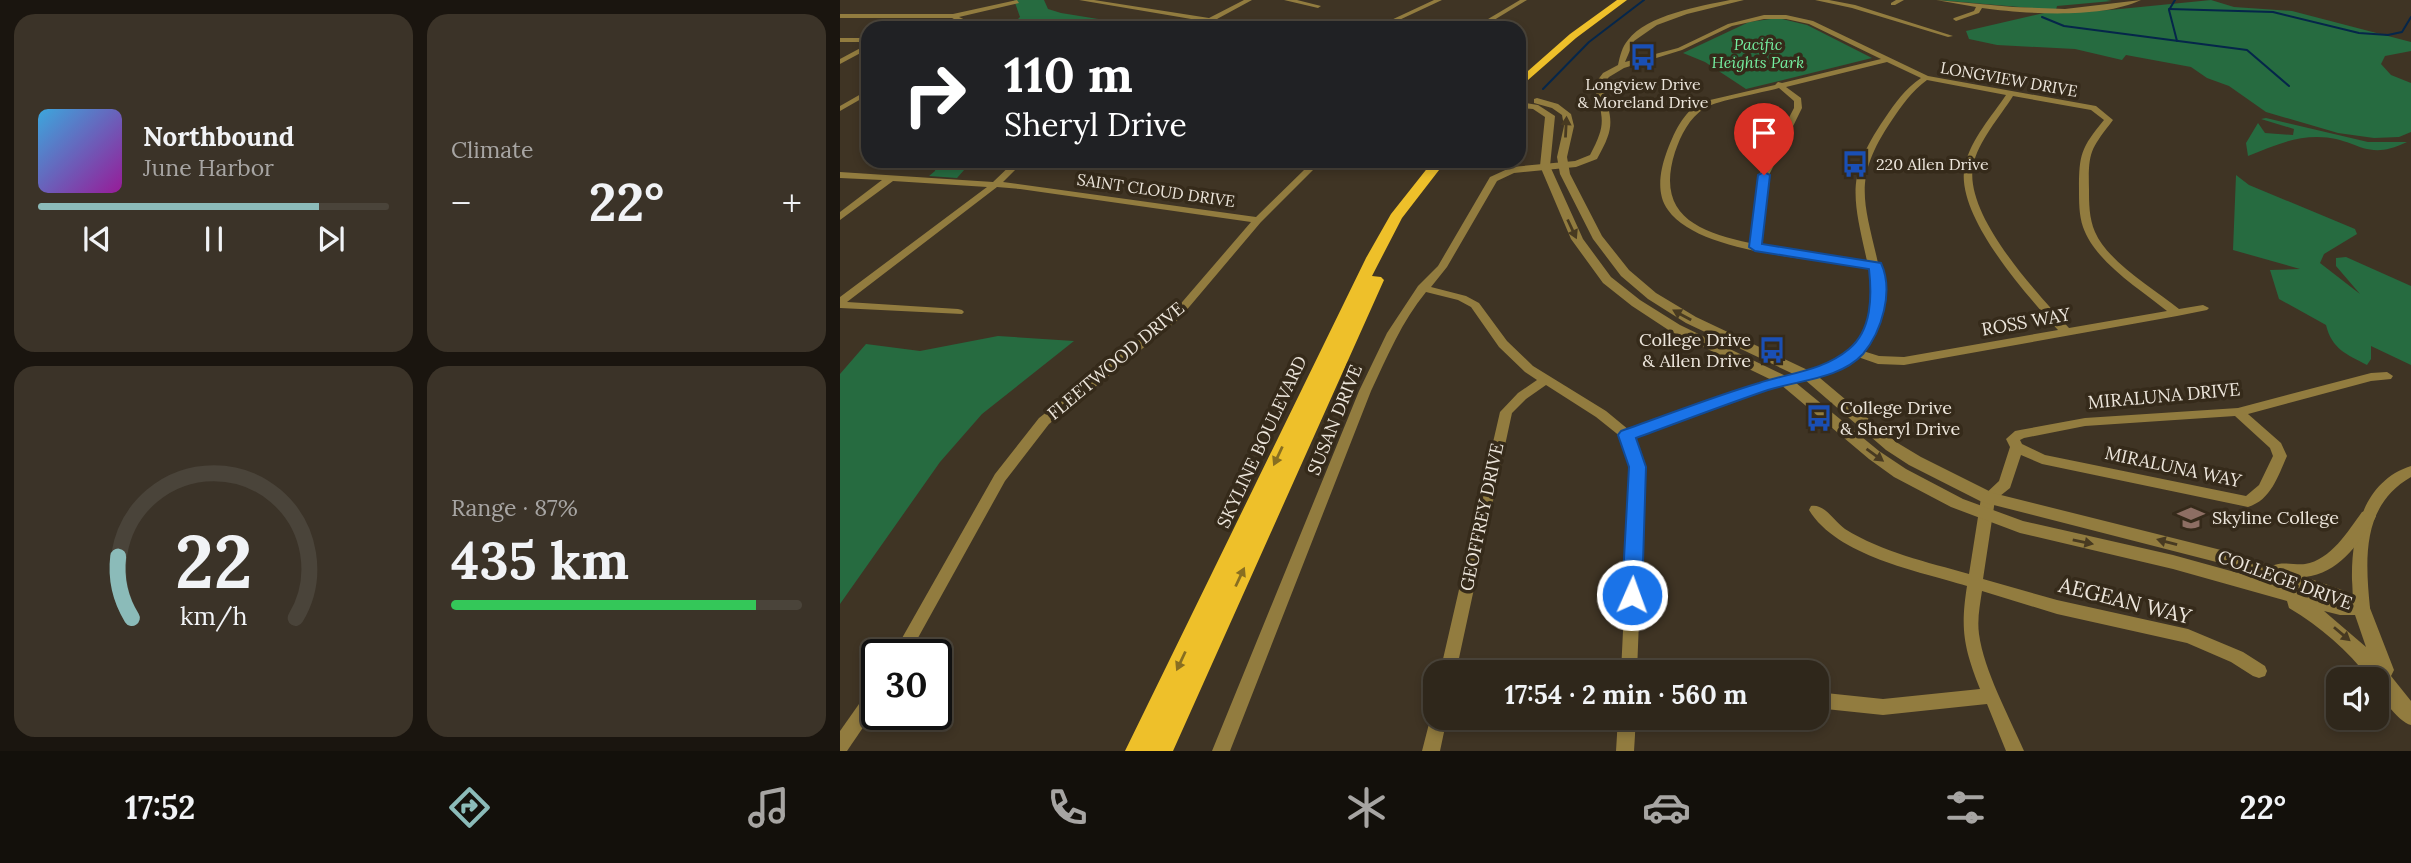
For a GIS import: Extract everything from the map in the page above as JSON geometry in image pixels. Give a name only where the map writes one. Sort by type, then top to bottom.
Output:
[{"type":"main road","points":[[1526,63],[1575,23],[1610,0]]},
{"type":"main road","points":[[1526,79],[1566,42],[1623,0]]},
{"type":"main road","name":"SKYLINE BOULEVARD","points":[[1138,751],[1373,258],[1396,217],[1434,168]]},
{"type":"main road","name":"SKYLINE BOULEVARD","points":[[1160,751],[1382,266],[1412,214],[1448,168]]},
{"type":"street","points":[[1082,0],[1209,21],[1249,0]]},
{"type":"street","points":[[1287,0],[1318,6]]},
{"type":"street","points":[[1392,21],[1439,0]]},
{"type":"street","points":[[1488,21],[1524,0]]},
{"type":"street","points":[[1526,100],[1555,106],[1566,114],[1569,126],[1553,166],[1584,163],[1594,157],[1607,128],[1598,85],[1606,75],[1621,66],[1632,38],[1652,25],[1707,7],[1741,0]]},
{"type":"street","points":[[1818,0],[1853,6],[1950,36]]},
{"type":"street","points":[[1893,5],[1901,0]]},
{"type":"street","points":[[1939,0],[1980,6],[2045,10],[2099,7],[2138,0]]},
{"type":"street","points":[[953,16],[989,3],[1017,2]]},
{"type":"street","points":[[1956,19],[1977,12],[1980,6]]},
{"type":"street","points":[[840,16],[953,16],[967,21]]},
{"type":"street","name":"LONGVIEW DRIVE","points":[[1621,66],[1680,49],[1730,25],[1764,17],[1811,22],[1926,78],[2010,95],[2076,104],[2106,115],[2109,120],[2089,140],[2084,156],[2084,212],[2092,236],[2113,260],[2177,313]]},
{"type":"street","points":[[840,40],[861,40]]},
{"type":"street","points":[[840,62],[861,51]]},
{"type":"street","points":[[1626,53],[1644,60]]},
{"type":"street","points":[[1876,266],[1755,247],[1707,236],[1690,226],[1671,209],[1662,188],[1676,134],[1692,113],[1721,98],[1886,60]]},
{"type":"street","points":[[1627,435],[1785,381],[1809,376],[1838,365],[1856,352],[1866,339],[1879,299],[1876,266],[1859,200],[1863,164],[1889,118],[1914,86],[1926,78]]},
{"type":"street","points":[[1755,247],[1764,175],[1798,108],[1798,100],[1777,84]]},
{"type":"street","points":[[2010,95],[1976,148],[1968,168],[1973,201],[1993,242],[2018,278],[2066,332]]},
{"type":"street","points":[[840,109],[861,96]]},
{"type":"street","name":"COLLEGE DRIVE","points":[[1526,106],[1535,107],[1550,116],[1553,166],[1577,239],[1595,266],[1614,285],[1675,328],[1785,381],[1882,461],[1927,488],[1987,507],[2232,560],[2336,595],[2362,608]]},
{"type":"street","name":"COLLEGE DRIVE","points":[[1553,166],[1604,249],[1637,285],[1691,320],[1809,376],[1899,451],[2020,527],[2173,562],[2340,608],[2362,608]]},
{"type":"street","name":"SUSAN DRIVE","points":[[1221,751],[1365,391],[1393,332],[1422,288],[1442,267],[1493,179],[1512,170],[1553,166]]},
{"type":"street","points":[[840,304],[996,184],[1013,168]]},
{"type":"street","name":"FLEETWOOD DRIVE","points":[[909,639],[1000,478],[1044,421],[1175,317],[1258,220],[1310,168]]},
{"type":"street","name":"SAINT CLOUD DRIVE","points":[[840,175],[996,184],[1258,220]]},
{"type":"street","points":[[840,217],[891,178]]},
{"type":"street","points":[[1422,288],[1454,296],[1475,305],[1515,357],[1545,380],[1601,414],[1627,435],[1637,467],[1629,660]]},
{"type":"street","points":[[840,304],[958,312]]},
{"type":"street","name":"ROSS WAY","points":[[1856,352],[1878,360],[1904,361],[2203,308]]},
{"type":"street","name":"MIRALUNA DRIVE","points":[[2017,447],[2013,439],[2020,434],[2085,422],[2238,412],[2371,377],[2387,376]]},
{"type":"street","name":"GEOFFREY DRIVE","points":[[1451,660],[1506,412],[1522,396],[1545,380]]},
{"type":"street","name":"MIRALUNA WAY","points":[[2017,447],[2042,459],[2248,502],[2258,498],[2263,491],[2280,456],[2276,446],[2238,412]]},
{"type":"street","points":[[2015,751],[1991,696],[1971,635],[1970,616],[1987,507],[2005,484],[2017,447]]},
{"type":"street","points":[[2232,560],[2283,571],[2304,572],[2322,567],[2335,560],[2390,484],[2411,471]]},
{"type":"street","points":[[1816,510],[1838,532],[1878,551],[1975,582]]},
{"type":"street","points":[[2368,516],[2361,541],[2362,608],[2386,674],[2410,717]]},
{"type":"street","name":"AEGEAN WAY","points":[[1975,582],[2057,607],[2199,641],[2234,654],[2259,671]]},
{"type":"street","points":[[2238,582],[2293,602],[2335,627],[2371,663],[2410,717]]},
{"type":"street","points":[[1829,702],[1883,707],[1991,696]]},
{"type":"street","points":[[840,746],[861,715]]},
{"type":"street","points":[[1431,751],[1435,730]]},
{"type":"street","points":[[1625,751],[1626,730]]},
{"type":"green space","points":[[1014,0],[1044,0],[1048,9],[1111,21],[1016,21],[1020,17]]},
{"type":"green space","points":[[1938,0],[2112,1],[2057,6],[2056,10]]},
{"type":"green space","points":[[2211,0],[2234,7],[2292,11],[2411,42],[2411,51],[2385,56],[2381,64],[2391,75],[2411,83],[2411,132],[2399,137],[2374,138],[2338,133],[2266,112],[2229,86],[2207,78],[2191,67],[2126,55],[2122,60],[2075,49],[1997,45],[1969,39],[1966,31],[2044,13],[2110,10]]},
{"type":"green space","name":"Pacific Heights Park","points":[[1778,18],[1807,25],[1872,58],[1746,89],[1705,62],[1683,53],[1749,22]]},
{"type":"green space","points":[[2261,119],[2368,142],[2407,142],[2392,148],[2370,150],[2331,138],[2308,137],[2282,143],[2248,156],[2246,143],[2258,123],[2265,133],[2293,135],[2294,129]]},
{"type":"green space","points":[[935,168],[966,168],[957,178],[929,176]]},
{"type":"green space","points":[[2236,175],[2249,185],[2355,229],[2357,234],[2324,254],[2320,263],[2360,294],[2336,266],[2336,258],[2346,257],[2411,286],[2411,365],[2371,346],[2371,359],[2367,365],[2346,354],[2332,340],[2326,325],[2279,299],[2270,270],[2300,269],[2233,250]]},
{"type":"green space","points":[[998,336],[1074,341],[982,414],[940,462],[840,604],[840,374],[866,344],[920,351]]},
{"type":"waterway","points":[[1543,89],[1589,42],[1644,0]]},
{"type":"waterway","points":[[2170,9],[2175,0]]},
{"type":"waterway","points":[[2170,9],[2273,12],[2359,33],[2388,35],[2402,32],[2411,17]]},
{"type":"waterway","points":[[2170,9],[2177,41]]},
{"type":"waterway","points":[[2042,17],[2064,26],[2177,41]]},
{"type":"waterway","points":[[2177,41],[2247,50],[2289,86]]},
{"type":"place","name":"Longview Drive & Moreland Drive","points":[[1643,57]]},
{"type":"place","name":"220 Allen Drive","points":[[1855,164]]},
{"type":"place","name":"College Drive & Allen Drive","points":[[1772,350]]},
{"type":"place","name":"College Drive & Sheryl Drive","points":[[1819,418]]},
{"type":"place","name":"Skyline College","points":[[2191,518]]},
{"type":"route","points":[[1632,595],[1637,467],[1627,435],[1766,386],[1809,376],[1838,365],[1856,352],[1872,327],[1879,299],[1876,266],[1755,247],[1764,175]]}]
